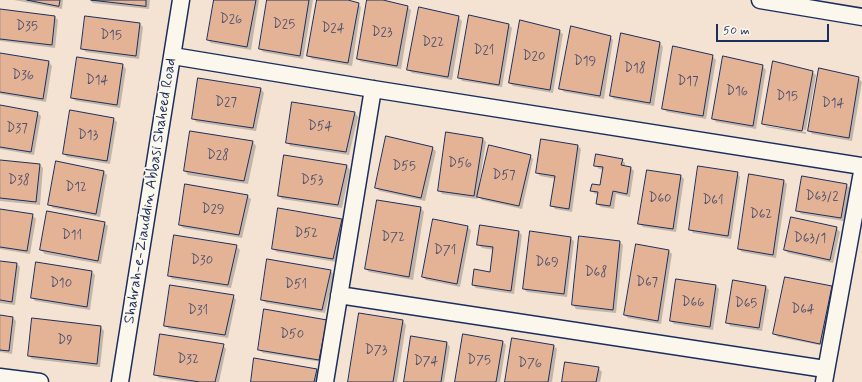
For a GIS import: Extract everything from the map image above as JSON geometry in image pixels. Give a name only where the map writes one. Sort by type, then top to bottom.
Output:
[{"type":"street","name":"Shahrah-e-Ziauddin Abbasi Shaheed Road","points":[[120,382],[181,0]]},
{"type":"street","points":[[760,0],[862,17]]},
{"type":"street","points":[[173,56],[862,166]]},
{"type":"street","points":[[325,382],[373,89]]},
{"type":"street","points":[[339,295],[825,376],[862,172]]},
{"type":"street","points":[[0,377],[40,382]]},
{"type":"building","points":[[27,0],[60,0],[59,6]]},
{"type":"building","points":[[91,0],[146,0],[146,6]]},
{"type":"building","points":[[214,0],[256,0],[247,47],[207,40]]},
{"type":"building","points":[[267,0],[309,0],[300,56],[259,49]]},
{"type":"building","points":[[317,0],[348,0],[359,3],[348,63],[307,56]]},
{"type":"building","points":[[367,0],[383,0],[408,6],[397,66],[357,59]]},
{"type":"building","points":[[419,7],[459,16],[448,77],[407,70]]},
{"type":"building","points":[[0,9],[55,16],[52,45],[0,39]]},
{"type":"building","points":[[469,15],[509,24],[499,85],[458,78]]},
{"type":"building","points":[[85,16],[140,23],[136,56],[81,49]]},
{"type":"building","points":[[520,20],[560,30],[550,90],[509,83]]},
{"type":"building","points":[[571,26],[611,36],[600,96],[559,89]]},
{"type":"building","points":[[621,33],[660,42],[650,103],[610,96]]},
{"type":"building","points":[[673,46],[713,55],[703,116],[662,109]]},
{"type":"building","points":[[0,53],[49,61],[43,99],[0,92]]},
{"type":"building","points":[[723,56],[763,65],[753,126],[712,119]]},
{"type":"building","points":[[77,57],[123,64],[117,105],[71,98]]},
{"type":"building","points":[[773,61],[813,71],[802,131],[762,124]]},
{"type":"building","points":[[819,68],[859,77],[849,138],[808,131]]},
{"type":"building","points":[[198,78],[261,88],[253,128],[192,119]]},
{"type":"building","points":[[292,102],[355,112],[346,152],[286,143]]},
{"type":"building","points":[[0,105],[38,112],[31,152],[0,147]]},
{"type":"building","points":[[70,110],[114,118],[107,161],[63,154]]},
{"type":"building","points":[[190,131],[253,141],[244,181],[184,171]]},
{"type":"building","points":[[446,132],[483,138],[474,196],[438,191]]},
{"type":"building","points":[[386,136],[433,147],[421,198],[375,188]]},
{"type":"building","points":[[541,139],[578,145],[569,209],[550,206],[555,176],[536,173]]},
{"type":"building","points":[[489,145],[531,155],[519,206],[477,197]]},
{"type":"building","points":[[596,154],[623,159],[621,165],[631,167],[627,194],[613,191],[610,206],[596,204],[598,192],[590,191],[592,184],[600,185],[603,167],[594,166]]},
{"type":"building","points":[[284,155],[347,165],[338,205],[278,196]]},
{"type":"building","points":[[0,160],[40,164],[36,202],[0,198]]},
{"type":"building","points":[[56,161],[104,171],[96,214],[48,205]]},
{"type":"building","points":[[698,166],[738,172],[728,236],[689,230]]},
{"type":"building","points":[[647,170],[681,175],[673,229],[638,224]]},
{"type":"building","points":[[749,174],[784,180],[773,255],[738,249]]},
{"type":"building","points":[[802,176],[847,184],[841,218],[796,211]]},
{"type":"building","points":[[185,184],[248,195],[239,235],[179,225]]},
{"type":"building","points":[[377,200],[421,207],[409,277],[365,269]]},
{"type":"building","points":[[278,208],[342,219],[333,259],[272,249]]},
{"type":"building","points":[[0,209],[33,214],[27,251],[0,247]]},
{"type":"building","points":[[47,211],[105,222],[98,261],[40,250]]},
{"type":"building","points":[[791,217],[837,227],[830,260],[784,250]]},
{"type":"building","points":[[433,219],[468,226],[457,284],[422,277]]},
{"type":"building","points":[[480,225],[519,231],[511,291],[472,285],[474,269],[490,272],[493,247],[477,245]]},
{"type":"building","points":[[530,231],[571,237],[564,294],[523,289]]},
{"type":"building","points":[[174,235],[237,245],[228,285],[168,276]]},
{"type":"building","points":[[579,236],[620,241],[613,310],[572,305]]},
{"type":"building","points":[[636,244],[669,250],[658,321],[624,315]]},
{"type":"building","points":[[267,259],[331,270],[322,310],[261,300]]},
{"type":"building","points":[[0,261],[17,263],[12,302],[0,300]]},
{"type":"building","points":[[36,262],[92,271],[87,307],[31,298]]},
{"type":"building","points":[[785,277],[832,286],[820,344],[773,334]]},
{"type":"building","points":[[676,279],[716,285],[710,327],[670,321]]},
{"type":"building","points":[[733,280],[766,286],[759,328],[726,323]]},
{"type":"building","points":[[170,285],[234,295],[225,335],[164,326]]},
{"type":"building","points":[[264,309],[327,320],[319,360],[258,350]]},
{"type":"building","points":[[359,313],[403,320],[393,382],[348,382]]},
{"type":"building","points":[[0,315],[13,317],[9,351],[0,350]]},
{"type":"building","points":[[32,318],[101,326],[97,364],[28,356]]},
{"type":"building","points":[[160,334],[224,344],[215,382],[200,382],[154,375]]},
{"type":"building","points":[[463,334],[503,341],[496,382],[455,382]]},
{"type":"building","points":[[411,336],[447,342],[441,382],[404,382]]},
{"type":"building","points":[[512,338],[554,345],[548,382],[505,382]]},
{"type":"building","points":[[254,358],[317,369],[314,382],[251,382]]},
{"type":"building","points":[[565,362],[599,367],[596,382],[562,382]]}]
